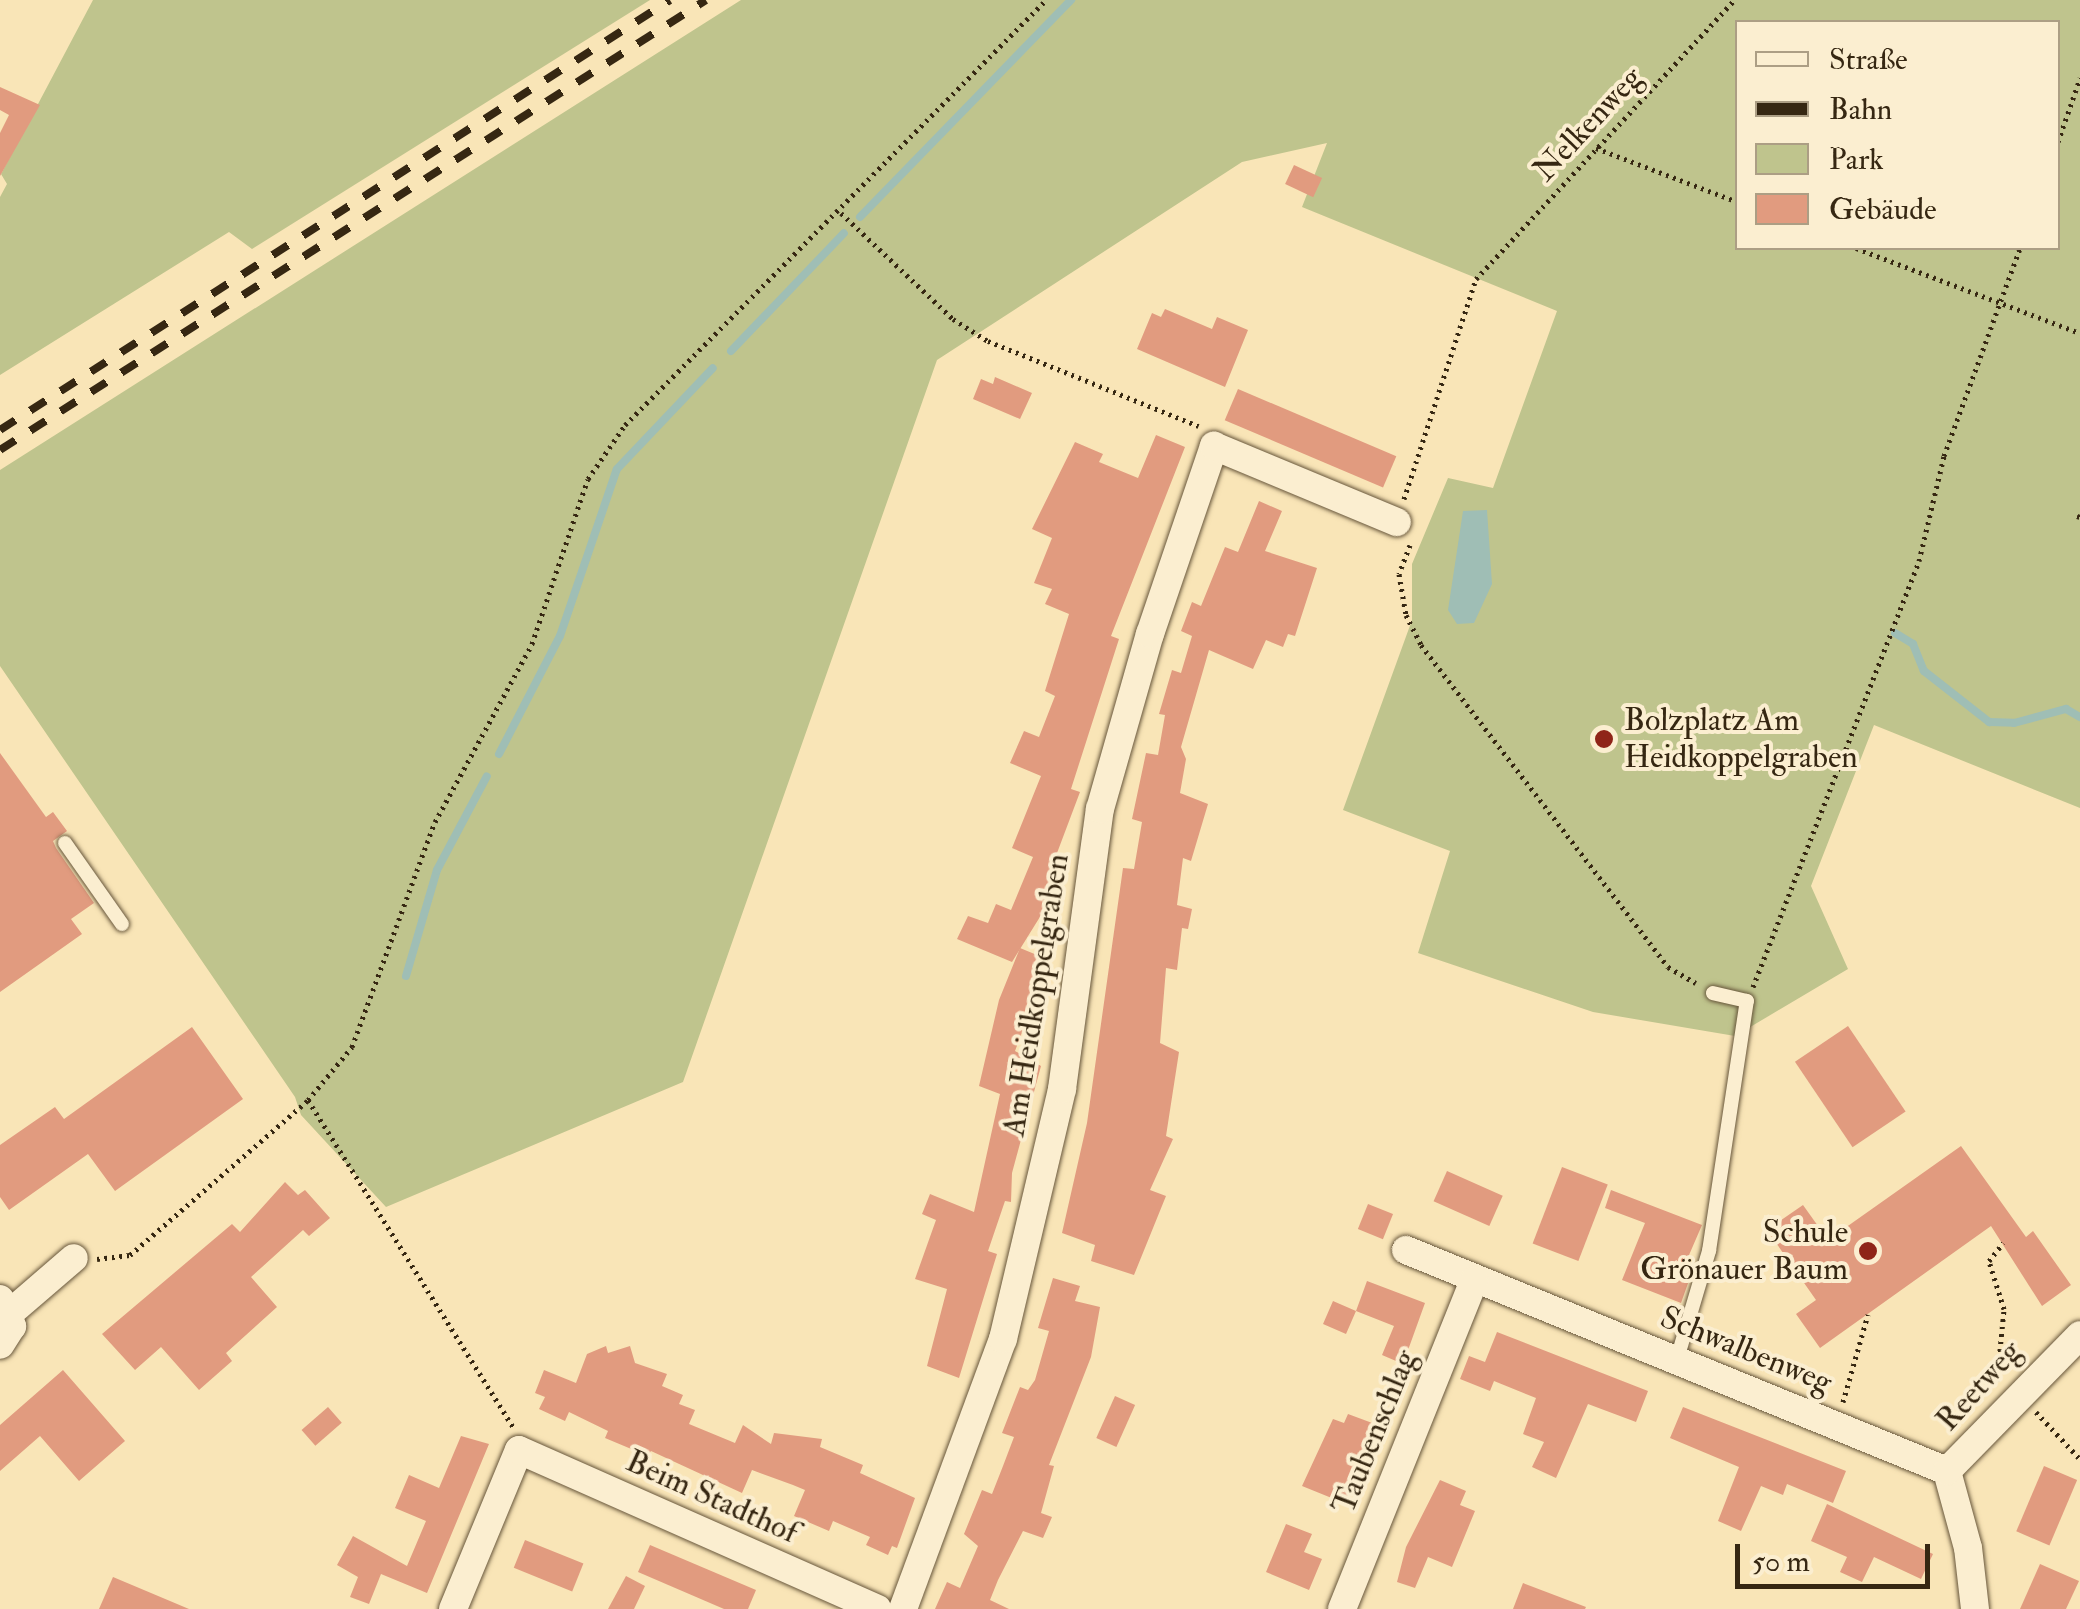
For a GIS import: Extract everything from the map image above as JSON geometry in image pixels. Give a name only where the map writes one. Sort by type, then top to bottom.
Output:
[{"type":"street","points":[[1214,446],[1396,522]]},
{"type":"street","name":"Am Heidkoppelgraben","points":[[903,1609],[1003,1339],[1062,1088],[1100,809],[1150,634],[1214,446]]},
{"type":"street","name":"Schwalbenweg","points":[[1406,1250],[1948,1471]]},
{"type":"street","points":[[0,1345],[12,1326],[5,1306],[74,1258]]},
{"type":"street","name":"Taubenschlag","points":[[1342,1609],[1474,1280]]},
{"type":"street","name":"Reetweg","points":[[1974,1609],[1968,1548],[1948,1471],[2080,1335]]},
{"type":"street","points":[[453,1609],[519,1450]]},
{"type":"street","name":"Beim Stadthof","points":[[519,1450],[876,1609]]},
{"type":"lane","points":[[65,843],[122,924]]},
{"type":"lane","points":[[1677,1359],[1710,1251],[1748,1001],[1713,993]]},
{"type":"path","points":[[130,1255],[308,1100],[352,1047],[435,822],[532,644],[588,479],[625,424],[843,216],[1046,0]]},
{"type":"path","name":"Nelkenweg","points":[[1396,522],[1476,279],[1734,0]]},
{"type":"path","points":[[2060,136],[2080,78]]},
{"type":"path","points":[[1596,148],[1735,201]]},
{"type":"path","points":[[843,216],[953,319],[988,341],[1212,432],[1214,446]]},
{"type":"path","points":[[1861,250],[2080,333]]},
{"type":"path","points":[[1748,1001],[1919,561],[1944,456],[2019,250]]},
{"type":"path","points":[[1396,522],[1414,534],[1400,574],[1406,614],[1420,645],[1668,967],[1713,993]]},
{"type":"path","points":[[308,1100],[510,1413],[519,1450]]},
{"type":"path","points":[[1995,1426],[2004,1308],[1989,1261],[2004,1243]]},
{"type":"path","points":[[1835,1425],[1868,1314]]},
{"type":"path","points":[[2020,1396],[2080,1458]]},
{"type":"green space","points":[[93,0],[650,0],[252,249],[229,232],[0,375],[0,197],[7,184],[1,174]]},
{"type":"green space","points":[[741,0],[2080,0],[2080,808],[1874,725],[1811,886],[1848,969],[1735,1036],[1593,1012],[1418,953],[1450,851],[1343,810],[1412,620],[1412,564],[1448,478],[1493,488],[1557,311],[1302,207],[1327,143],[1242,162],[937,360],[683,1082],[386,1207],[301,1115],[295,1097],[0,666],[0,470]]},
{"type":"water","points":[[1487,510],[1492,584],[1474,623],[1457,624],[1448,610],[1463,511]]},
{"type":"building","points":[[0,87],[40,105],[0,176],[0,133],[9,115],[0,110]]},
{"type":"building","points":[[1294,165],[1322,178],[1313,197],[1285,184]]},
{"type":"building","points":[[1165,309],[1212,329],[1217,317],[1248,330],[1225,387],[1137,349],[1152,313],[1161,317]]},
{"type":"building","points":[[995,377],[1032,393],[1020,419],[973,399],[981,379],[993,384]]},
{"type":"building","points":[[1238,389],[1396,456],[1383,488],[1225,420]]},
{"type":"building","points":[[1156,435],[1185,447],[1111,636],[1119,639],[1071,789],[1080,792],[1048,877],[1061,883],[1012,962],[957,939],[968,916],[988,923],[996,904],[1011,910],[1033,857],[1012,848],[1041,776],[1010,763],[1024,731],[1039,737],[1055,696],[1045,691],[1069,614],[1045,604],[1052,589],[1034,583],[1052,538],[1032,529],[1075,442],[1103,454],[1099,462],[1138,478]]},
{"type":"building","points":[[1259,501],[1282,511],[1265,551],[1317,568],[1295,636],[1288,634],[1283,647],[1266,640],[1253,669],[1209,650],[1181,747],[1186,759],[1180,793],[1208,804],[1191,861],[1183,858],[1177,905],[1192,909],[1188,929],[1182,928],[1177,970],[1166,968],[1160,1043],[1179,1052],[1166,1136],[1173,1139],[1150,1190],[1166,1196],[1134,1275],[1091,1261],[1095,1245],[1062,1233],[1087,1123],[1123,868],[1134,869],[1142,822],[1132,819],[1146,753],[1158,755],[1165,715],[1159,714],[1172,670],[1181,673],[1192,636],[1181,631],[1192,602],[1201,606],[1225,547],[1238,552]]},
{"type":"building","points":[[0,753],[46,817],[53,812],[67,831],[53,841],[94,903],[71,919],[82,934],[0,992]]},
{"type":"building","points":[[1020,948],[1049,960],[1015,1051],[1041,1066],[1012,1173],[1011,1202],[1005,1201],[988,1251],[997,1254],[959,1378],[927,1366],[947,1289],[915,1279],[936,1220],[922,1214],[930,1194],[974,1212],[1000,1094],[979,1086],[999,1000]]},
{"type":"building","points":[[1848,1026],[1906,1111],[1853,1147],[1795,1062]]},
{"type":"building","points":[[192,1027],[243,1099],[115,1191],[88,1154],[9,1210],[0,1197],[0,1145],[55,1107],[64,1119]]},
{"type":"building","name":"Schule Grönauer Baum","points":[[1961,1146],[2026,1237],[2033,1231],[2071,1285],[2042,1306],[1991,1226],[1820,1348],[1796,1314],[1816,1300],[1767,1230],[1803,1205],[1828,1240]]},
{"type":"building","points":[[1562,1167],[1608,1185],[1578,1261],[1533,1244]]},
{"type":"building","points":[[1447,1171],[1503,1196],[1489,1226],[1434,1201]]},
{"type":"building","points":[[285,1182],[298,1195],[305,1190],[330,1218],[309,1236],[303,1230],[251,1277],[277,1307],[226,1353],[232,1361],[199,1390],[161,1347],[135,1370],[102,1334],[232,1224],[240,1232]]},
{"type":"building","points":[[1611,1190],[1702,1225],[1683,1269],[1692,1272],[1681,1303],[1622,1280],[1645,1223],[1605,1208]]},
{"type":"building","points":[[1368,1204],[1393,1214],[1383,1239],[1358,1229]]},
{"type":"building","points":[[1053,1278],[1080,1286],[1075,1301],[1100,1307],[1091,1357],[1049,1465],[1054,1466],[1041,1513],[1052,1517],[1043,1538],[1023,1531],[998,1580],[990,1600],[1009,1609],[935,1609],[947,1582],[960,1588],[978,1546],[964,1534],[982,1490],[992,1494],[1003,1466],[1014,1437],[1002,1433],[1020,1387],[1028,1390],[1035,1380],[1049,1331],[1038,1328]]},
{"type":"building","points":[[1367,1281],[1425,1303],[1403,1364],[1382,1355],[1394,1326],[1356,1311]]},
{"type":"building","points":[[1333,1301],[1356,1311],[1346,1334],[1323,1324]]},
{"type":"building","points":[[1497,1332],[1648,1391],[1636,1422],[1588,1404],[1556,1478],[1532,1467],[1544,1442],[1523,1434],[1536,1398],[1494,1381],[1490,1391],[1460,1379],[1469,1356],[1485,1362]]},
{"type":"building","points":[[606,1346],[608,1353],[630,1346],[635,1363],[667,1374],[662,1386],[683,1395],[679,1404],[695,1410],[689,1424],[735,1443],[743,1425],[771,1444],[774,1433],[822,1439],[820,1447],[863,1465],[860,1473],[915,1498],[897,1548],[892,1546],[888,1555],[866,1545],[870,1537],[833,1521],[829,1531],[794,1516],[805,1490],[793,1485],[752,1470],[742,1493],[651,1451],[648,1456],[605,1438],[608,1431],[569,1412],[565,1421],[539,1409],[545,1397],[535,1393],[544,1370],[576,1383],[587,1354]]},
{"type":"building","points":[[63,1370],[125,1441],[79,1481],[40,1436],[0,1471],[0,1425]]},
{"type":"building","points":[[1115,1396],[1135,1405],[1116,1447],[1096,1438]]},
{"type":"building","points":[[328,1407],[342,1423],[315,1446],[302,1430]]},
{"type":"building","points":[[1683,1407],[1846,1471],[1833,1503],[1787,1484],[1783,1495],[1761,1486],[1741,1531],[1718,1521],[1739,1467],[1670,1438]]},
{"type":"building","points":[[1348,1414],[1383,1427],[1344,1503],[1302,1486],[1333,1419],[1344,1423]]},
{"type":"building","points":[[461,1436],[489,1444],[427,1593],[381,1574],[369,1604],[350,1597],[358,1577],[337,1565],[353,1536],[407,1566],[426,1521],[395,1508],[409,1475],[439,1488]]},
{"type":"building","points":[[2044,1466],[2077,1480],[2049,1545],[2016,1531]]},
{"type":"building","points":[[1440,1480],[1466,1491],[1460,1505],[1475,1511],[1452,1567],[1428,1557],[1415,1588],[1397,1582],[1406,1547]]},
{"type":"building","points":[[1827,1504],[1933,1554],[1921,1579],[1874,1557],[1862,1582],[1840,1572],[1847,1557],[1811,1541]]},
{"type":"building","points":[[1286,1524],[1312,1534],[1304,1552],[1322,1559],[1309,1590],[1266,1572]]},
{"type":"building","points":[[525,1540],[583,1564],[572,1591],[514,1568]]},
{"type":"building","points":[[650,1545],[756,1590],[748,1609],[724,1609],[638,1572]]},
{"type":"building","points":[[2040,1564],[2079,1581],[2066,1609],[2020,1609]]},
{"type":"building","points":[[626,1576],[645,1586],[634,1609],[608,1609]]},
{"type":"building","points":[[113,1577],[189,1609],[99,1609]]},
{"type":"building","points":[[1523,1583],[1586,1607],[1513,1609]]},
{"type":"waterway","points":[[860,217],[1071,0]]},
{"type":"waterway","points":[[731,351],[844,233]]},
{"type":"waterway","points":[[499,754],[560,636],[617,469],[713,368]]},
{"type":"waterway","points":[[1895,633],[1913,644],[1924,671],[1989,722],[2014,723],[2066,709],[2080,717]]},
{"type":"waterway","points":[[406,976],[437,870],[487,776]]},
{"type":"railway","points":[[0,430],[670,0]]},
{"type":"railway","points":[[0,450],[706,0]]},
{"type":"place","name":"Bolzplatz Am Heidkoppelgraben","points":[[1604,739]]},
{"type":"place","name":"Schule Grönauer Baum","points":[[1868,1251]]}]
